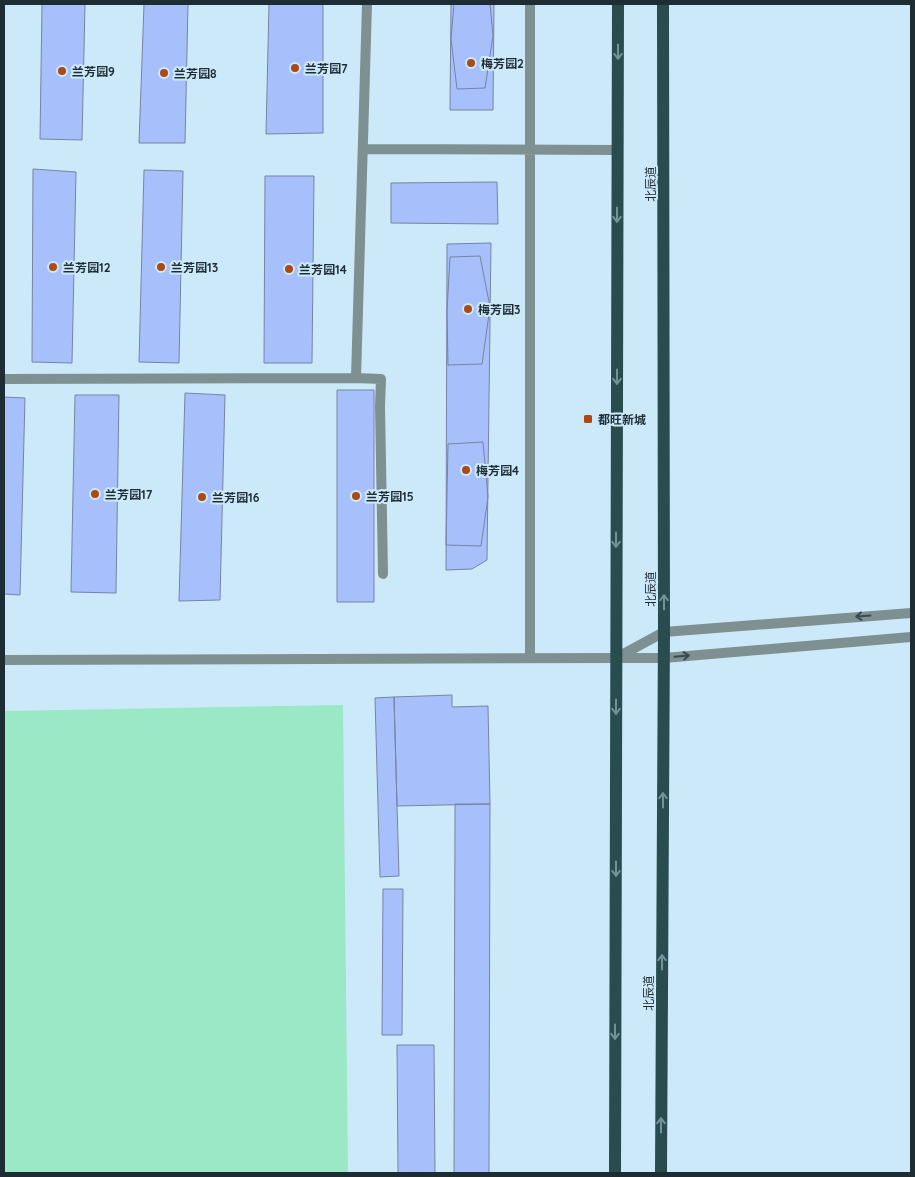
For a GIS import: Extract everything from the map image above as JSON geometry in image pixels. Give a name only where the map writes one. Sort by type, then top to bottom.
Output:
[{"type":"main road","points":[[615,1173],[618,4]]},
{"type":"main road","name":"北辰道","points":[[661,1173],[664,658],[663,4]]},
{"type":"street","points":[[356,378],[367,4]]},
{"type":"street","points":[[530,4],[530,658]]},
{"type":"street","points":[[363,149],[618,150]]},
{"type":"street","points":[[4,379],[381,379],[383,574]]},
{"type":"street","points":[[616,658],[664,632],[911,613]]},
{"type":"street","points":[[4,660],[664,658],[911,637]]},
{"type":"green space","points":[[343,705],[348,1173],[4,1173],[4,711]]},
{"type":"building","name":"兰芳园9","points":[[42,4],[85,4],[82,140],[40,139]]},
{"type":"building","name":"兰芳园8","points":[[144,4],[188,4],[185,143],[139,143]]},
{"type":"building","name":"兰芳园7","points":[[269,4],[323,4],[323,133],[266,134]]},
{"type":"building","name":"梅芳园2","points":[[451,4],[494,4],[493,110],[450,110]]},
{"type":"building","name":"梅芳园2","points":[[454,4],[490,4],[493,36],[485,88],[457,89],[451,39]]},
{"type":"building","name":"兰芳园12","points":[[33,169],[76,172],[72,363],[32,362]]},
{"type":"building","name":"兰芳园13","points":[[144,170],[183,171],[179,363],[139,362]]},
{"type":"building","name":"兰芳园14","points":[[265,176],[314,176],[312,363],[264,363]]},
{"type":"building","points":[[497,182],[498,224],[391,223],[391,183]]},
{"type":"building","points":[[491,243],[487,560],[472,569],[446,570],[447,244]]},
{"type":"building","name":"梅芳园3","points":[[480,256],[490,307],[482,364],[448,365],[447,311],[450,257]]},
{"type":"building","name":"兰芳园15","points":[[337,390],[374,390],[374,602],[337,602]]},
{"type":"building","name":"兰芳园16","points":[[185,393],[225,395],[220,600],[179,601]]},
{"type":"building","name":"兰芳园17","points":[[75,395],[119,395],[116,593],[71,592]]},
{"type":"building","points":[[4,397],[25,398],[20,595],[4,594]]},
{"type":"building","name":"梅芳园4","points":[[483,442],[488,497],[481,546],[446,545],[448,444]]},
{"type":"building","points":[[452,695],[452,707],[488,706],[490,804],[397,806],[394,697]]},
{"type":"building","points":[[394,697],[399,876],[380,877],[375,698]]},
{"type":"building","points":[[455,804],[490,804],[489,1173],[454,1173]]},
{"type":"building","points":[[383,889],[403,889],[402,1035],[382,1035]]},
{"type":"building","points":[[397,1045],[434,1045],[435,1173],[398,1173]]},
{"type":"place","name":"梅芳园2","points":[[471,63]]},
{"type":"place","name":"兰芳园7","points":[[295,68]]},
{"type":"place","name":"兰芳园9","points":[[62,71]]},
{"type":"place","name":"兰芳园8","points":[[164,73]]},
{"type":"place","name":"兰芳园12","points":[[53,267]]},
{"type":"place","name":"兰芳园13","points":[[161,267]]},
{"type":"place","name":"兰芳园14","points":[[289,269]]},
{"type":"place","name":"梅芳园3","points":[[468,309]]},
{"type":"place","name":"都旺新城","points":[[588,419]]},
{"type":"place","name":"梅芳园4","points":[[466,470]]},
{"type":"place","name":"兰芳园17","points":[[95,494]]},
{"type":"place","name":"兰芳园15","points":[[356,496]]},
{"type":"place","name":"兰芳园16","points":[[202,497]]}]
